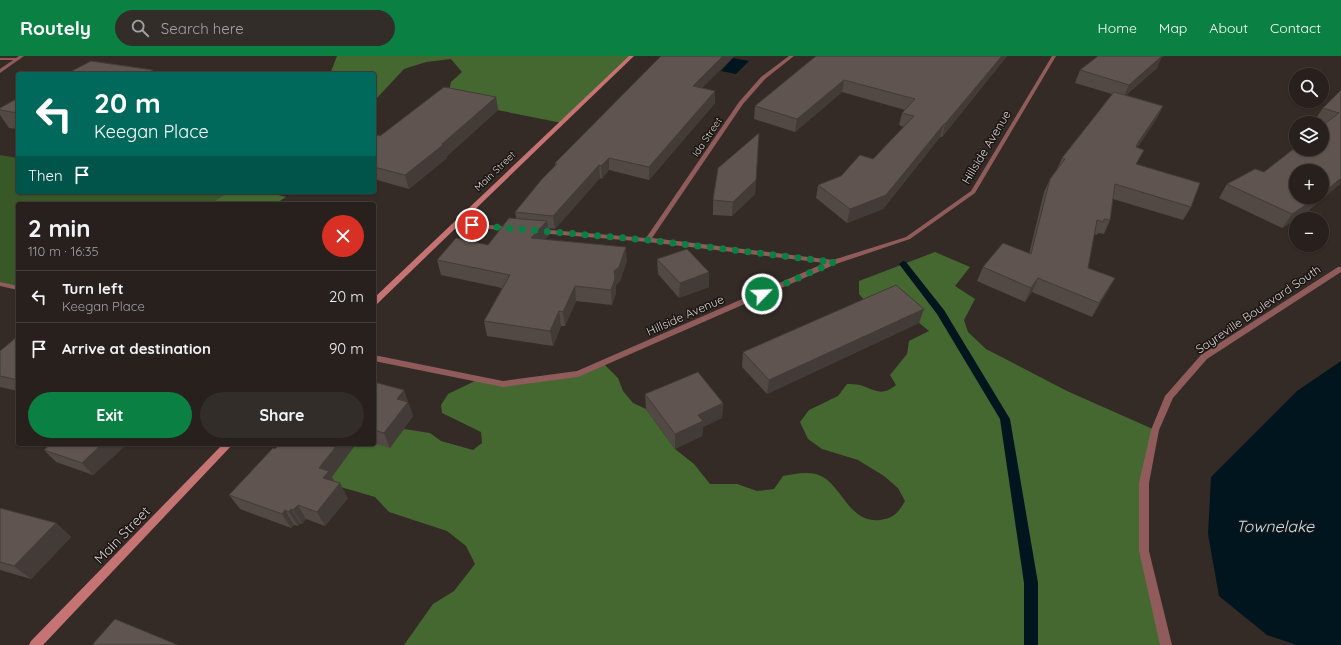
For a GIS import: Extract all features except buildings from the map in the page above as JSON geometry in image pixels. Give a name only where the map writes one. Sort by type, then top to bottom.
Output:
[{"type":"main road","name":"Main Street","points":[[376,300],[632,56]]},
{"type":"main road","name":"Main Street","points":[[35,645],[227,446]]},
{"type":"street","name":"Ida Street","points":[[648,240],[741,103],[763,78],[792,56]]},
{"type":"street","name":"Hillside Avenue","points":[[376,358],[503,384],[578,374],[834,262],[908,238],[973,192],[1054,56]]},
{"type":"street","points":[[0,59],[20,57]]},
{"type":"street","points":[[0,71],[20,57]]},
{"type":"street","points":[[457,224],[518,229]]},
{"type":"street","points":[[534,230],[648,240],[834,262]]},
{"type":"street","name":"Sayreville Boulevard South","points":[[1166,645],[1144,551],[1144,483],[1155,430],[1169,396],[1204,357],[1341,269]]},
{"type":"street","points":[[0,284],[16,288]]},
{"type":"green space","points":[[337,56],[632,56],[562,123],[447,100],[451,82],[462,72],[451,59],[426,62],[404,69],[376,99],[376,72],[331,72]]},
{"type":"green space","points":[[0,155],[16,158],[16,194],[225,194],[213,202],[16,202],[16,288],[0,284]]},
{"type":"green space","points":[[225,194],[275,194],[286,197],[278,202],[213,202]]},
{"type":"green space","points":[[935,252],[970,267],[955,286],[975,299],[964,320],[968,332],[986,349],[1067,391],[1155,430],[1144,483],[1144,551],[1166,645],[404,645],[433,604],[454,591],[475,564],[466,546],[447,531],[389,512],[375,497],[327,483],[300,446],[376,446],[376,444],[390,447],[404,429],[430,433],[441,441],[473,450],[482,443],[481,432],[442,413],[441,405],[448,394],[479,379],[503,384],[578,374],[603,363],[618,378],[623,391],[633,403],[646,409],[675,449],[694,464],[710,484],[737,484],[757,491],[774,489],[783,476],[803,473],[813,474],[823,477],[830,482],[854,511],[861,516],[870,520],[889,518],[900,509],[905,501],[898,488],[884,476],[858,460],[822,449],[808,439],[800,422],[809,410],[838,396],[847,384],[860,385],[882,392],[891,389],[896,385],[890,375],[907,354],[909,341],[929,331],[892,300],[866,302],[859,294],[859,281]]},
{"type":"water","points":[[733,58],[749,61],[736,74],[721,71]]},
{"type":"water","name":"Townelake","points":[[1341,361],[1341,645],[1297,645],[1267,635],[1219,596],[1208,534],[1211,477],[1297,391]]},
{"type":"waterway","points":[[903,264],[941,312],[1005,419],[1031,583],[1031,645]]},
{"type":"route","points":[[472,225],[648,240],[834,262],[762,294]]}]
